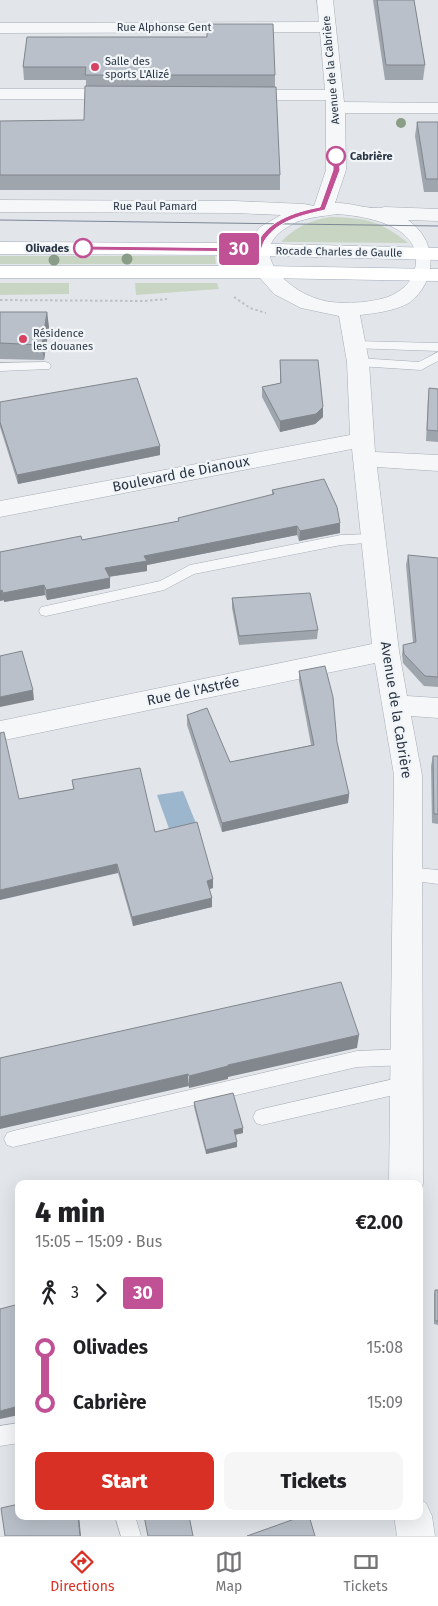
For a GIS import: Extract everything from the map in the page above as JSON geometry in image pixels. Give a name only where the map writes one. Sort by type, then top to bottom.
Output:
[{"type":"main road","name":"Rocade Charles de Gaulle","points":[[0,248],[258,250],[433,254]]},
{"type":"main road","name":"Rocade Charles de Gaulle","points":[[0,272],[263,272],[431,275]]},
{"type":"street","name":"Avenue de la Cabrière","points":[[317,210],[336,170],[335,101],[325,0]]},
{"type":"street","name":"Rue Alphonse Gent","points":[[0,28],[328,26]]},
{"type":"street","points":[[0,94],[137,94]]},
{"type":"street","points":[[224,95],[438,108]]},
{"type":"street","points":[[317,210],[293,216],[278,224],[262,239],[258,250],[258,261],[263,272],[284,293],[301,301],[323,307],[354,336],[371,309],[392,304],[406,297],[431,275],[428,264],[433,254],[407,227],[359,201],[336,170]]},
{"type":"street","name":"Rue Paul Pamard","points":[[0,206],[235,207],[317,210],[359,201],[438,214]]},
{"type":"street","points":[[407,227],[438,235]]},
{"type":"street","name":"Avenue de la Cabrière","points":[[354,336],[363,449],[386,651],[408,775],[406,1180]]},
{"type":"street","name":"Boulevard de Dianoux","points":[[0,509],[363,449],[438,463]]},
{"type":"street","name":"Rue de l'Astrée","points":[[0,731],[386,651]]},
{"type":"street","points":[[396,705],[438,708]]},
{"type":"street","points":[[414,1520],[416,1536]]},
{"type":"lane","points":[[354,336],[438,347]]},
{"type":"lane","points":[[354,336],[421,366],[438,356]]},
{"type":"lane","points":[[0,367],[45,366]]},
{"type":"lane","points":[[46,611],[164,585],[190,570],[342,540],[373,539]]},
{"type":"lane","points":[[407,874],[438,877]]},
{"type":"lane","points":[[13,1139],[357,1059],[407,1057]]},
{"type":"lane","points":[[262,1116],[407,1084]]},
{"type":"lane","points":[[0,1436],[15,1434]]},
{"type":"lane","points":[[126,1520],[131,1536]]},
{"type":"green space","points":[[331,217],[355,218],[373,222],[381,225],[408,243],[281,242],[292,232],[304,225]]},
{"type":"green space","points":[[0,256],[215,256],[216,264],[0,264]]},
{"type":"green space","points":[[0,283],[69,283],[69,294],[0,295]]},
{"type":"green space","points":[[135,283],[217,283],[219,289],[136,295]]},
{"type":"water","points":[[183,791],[199,831],[172,837],[157,795]]},
{"type":"building","points":[[377,0],[414,0],[425,65],[386,65]]},
{"type":"building","points":[[207,24],[273,24],[275,75],[85,75],[86,67],[23,67],[27,37],[207,37]]},
{"type":"building","points":[[85,86],[276,87],[280,175],[0,175],[0,121],[84,120]]},
{"type":"building","points":[[417,122],[438,122],[438,179],[426,179]]},
{"type":"building","points":[[0,312],[47,312],[42,345],[0,343]]},
{"type":"building","points":[[280,360],[318,360],[323,407],[316,414],[280,421],[262,387],[281,383]]},
{"type":"building","points":[[137,378],[160,446],[17,475],[0,422],[0,402]]},
{"type":"building","points":[[429,388],[438,389],[438,431],[427,430]]},
{"type":"building","points":[[324,479],[337,507],[340,523],[300,531],[297,526],[144,556],[147,561],[105,568],[110,578],[46,590],[44,585],[3,593],[2,590],[0,591],[0,552],[81,536],[82,540],[179,521],[178,518],[274,494],[272,490]]},
{"type":"building","points":[[408,555],[438,558],[438,677],[425,676],[404,654],[403,645],[416,642]]},
{"type":"building","points":[[310,593],[318,630],[239,636],[232,598]]},
{"type":"building","points":[[22,651],[33,690],[0,697],[0,656]]},
{"type":"building","points":[[325,666],[333,697],[337,742],[349,794],[222,823],[187,715],[207,708],[230,762],[314,745],[299,671]]},
{"type":"building","points":[[4,732],[19,799],[74,789],[72,780],[140,768],[155,832],[197,822],[213,879],[207,881],[212,898],[132,917],[117,864],[0,890],[0,733]]},
{"type":"building","points":[[433,756],[438,756],[438,814],[434,814]]},
{"type":"building","points":[[341,982],[359,1035],[228,1065],[189,1076],[188,1074],[0,1117],[0,1058]]},
{"type":"building","points":[[233,1093],[243,1128],[234,1130],[237,1142],[206,1150],[194,1102]]},
{"type":"building","points":[[435,1290],[438,1290],[438,1321],[435,1321]]},
{"type":"building","points":[[15,1305],[15,1407],[0,1411],[0,1309]]},
{"type":"building","points":[[15,1505],[15,1520],[78,1520],[80,1536],[5,1536],[1,1508]]},
{"type":"building","points":[[145,1520],[190,1520],[193,1536],[148,1536]]},
{"type":"building","points":[[292,1520],[310,1520],[315,1536],[247,1536]]},
{"type":"tram line","points":[[0,220],[438,226]]},
{"type":"bus line","name":"30","points":[[83,248],[258,250],[262,239],[270,230],[285,219],[323,208],[336,170],[336,156]]},
{"type":"place","name":"Salle des sports L'Alizé","points":[[95,67]]},
{"type":"place","name":"Cabrière","points":[[336,156]]},
{"type":"place","name":"Olivades","points":[[83,248]]},
{"type":"place","name":"Résidence les douanes","points":[[23,339]]}]
